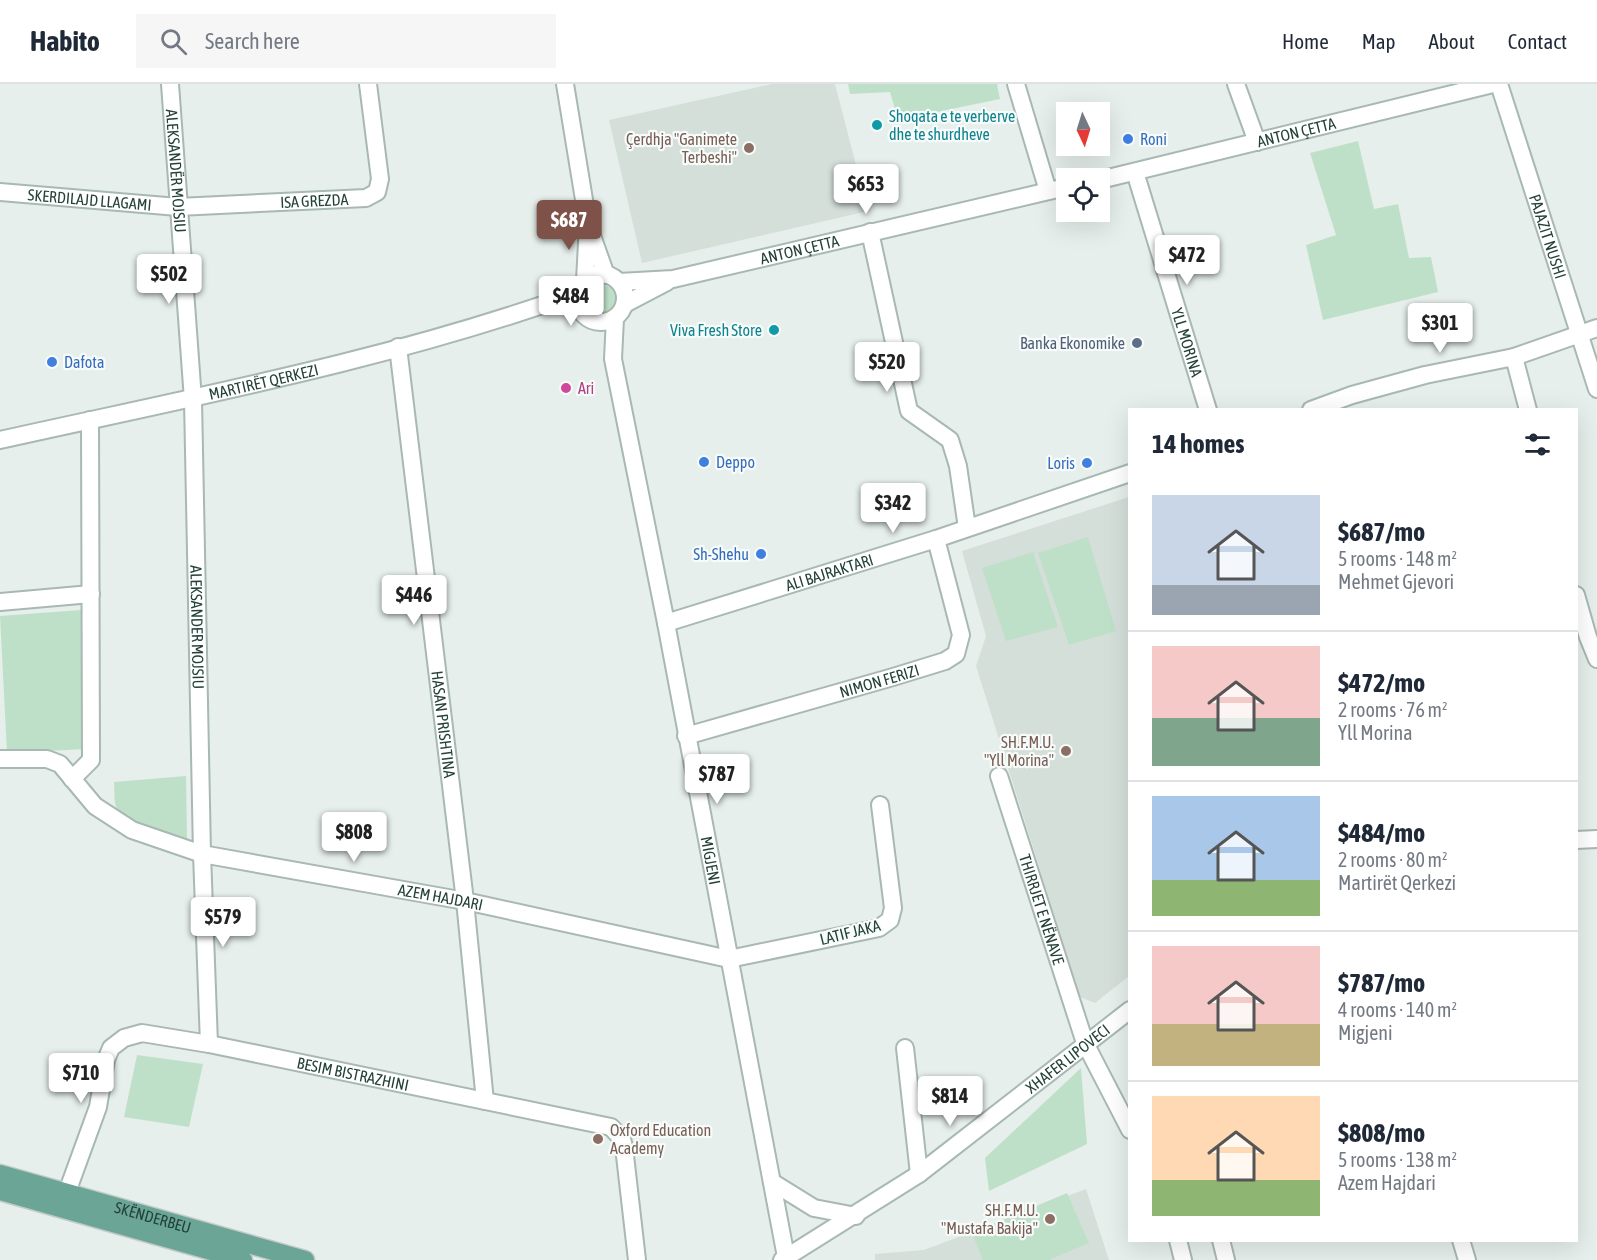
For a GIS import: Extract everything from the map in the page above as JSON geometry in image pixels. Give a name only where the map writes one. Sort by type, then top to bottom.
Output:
[{"type":"main road","name":"SKËNDERBEU","points":[[0,1174],[63,1201],[243,1260]]},
{"type":"main road","name":"SKËNDERBEU","points":[[0,1191],[63,1201],[305,1260]]},
{"type":"street","name":"ALEKSANDËR MOJSIU","points":[[170,84],[193,400]]},
{"type":"street","name":"ISA GREZDA","points":[[178,207],[366,198],[377,192],[380,179],[368,84]]},
{"type":"street","points":[[565,84],[588,224],[583,301],[600,323],[620,311],[623,288],[612,278],[588,224]]},
{"type":"street","points":[[1016,84],[1048,191]]},
{"type":"street","points":[[1236,84],[1257,142]]},
{"type":"street","name":"ANTON ÇETTA","points":[[1110,178],[1493,84]]},
{"type":"street","name":"PAJAZIT NUSHI","points":[[1499,84],[1589,331],[1597,388]]},
{"type":"street","name":"YLL MORINA","points":[[1135,172],[1207,408]]},
{"type":"street","name":"ANTON ÇETTA","points":[[612,278],[673,279],[1056,189]]},
{"type":"street","name":"SKERDILAJD LLAGAMI","points":[[0,192],[178,207]]},
{"type":"street","points":[[870,232],[909,411],[950,440],[958,466],[967,528]]},
{"type":"street","points":[[583,301],[598,274],[612,278]]},
{"type":"street","name":"ANTON ÇETTA","points":[[620,311],[673,279]]},
{"type":"street","name":"MARTIRËT QERKEZI","points":[[0,440],[193,400],[526,312],[583,301]]},
{"type":"street","name":"MIGJENI","points":[[583,301],[613,359],[666,623],[772,1182],[784,1259]]},
{"type":"street","name":"MIGJENI","points":[[613,359],[620,311]]},
{"type":"street","points":[[1316,408],[1352,395],[1425,375],[1514,357],[1589,331]]},
{"type":"street","name":"HASAN PRISHTINA","points":[[398,347],[465,901],[485,1101]]},
{"type":"street","points":[[1514,357],[1527,408]]},
{"type":"street","name":"ALEKSANDER MOJSIU","points":[[193,400],[202,854],[209,1044]]},
{"type":"street","points":[[72,779],[92,760],[90,420]]},
{"type":"street","name":"ALI BAJRAKTARI","points":[[666,623],[967,528],[1128,474]]},
{"type":"street","name":"NIMON FERIZI","points":[[686,736],[893,677],[945,661],[956,654],[961,635],[936,538]]},
{"type":"street","points":[[0,602],[91,594]]},
{"type":"street","points":[[1578,609],[1582,637],[1597,659]]},
{"type":"street","name":"AZEM HAJDARI","points":[[0,759],[47,759],[60,764],[95,806],[132,830],[202,854],[465,901],[729,959]]},
{"type":"street","name":"THIRRJET E NËNAVE","points":[[999,776],[1085,1043],[1128,1127]]},
{"type":"street","name":"LATIF JAKA","points":[[729,959],[879,928],[890,920],[893,908],[880,805]]},
{"type":"street","points":[[1578,840],[1597,839]]},
{"type":"street","name":"XHAFER LIPOVECI","points":[[784,1259],[856,1216],[919,1174],[1128,1011]]},
{"type":"street","name":"BESIM BISTRAZHINI","points":[[63,1201],[98,1107],[106,1060],[111,1048],[124,1038],[142,1033],[209,1044],[603,1124],[617,1132],[624,1147],[637,1260]]},
{"type":"street","points":[[905,1048],[919,1174]]},
{"type":"street","points":[[772,1182],[814,1208],[856,1216]]},
{"type":"street","points":[[1178,1242],[1183,1260]]},
{"type":"street","points":[[1222,1242],[1226,1260]]},
{"type":"street","points":[[1462,1242],[1467,1260]]},
{"type":"shaded area","points":[[772,84],[835,84],[868,211],[642,263],[609,120]]},
{"type":"shaded area","name":"SH.F.M.U. \"Yll Morina\"","points":[[1128,497],[1128,977],[1095,1003],[1080,997],[976,666],[986,636],[962,551]]},
{"type":"shaded area","name":"SH.F.M.U. \"Mustafa Bakija\"","points":[[1086,1189],[1109,1260],[875,1260],[875,1254],[924,1250]]},
{"type":"green space","points":[[848,84],[997,84],[1000,99],[898,120],[890,92],[850,94]]},
{"type":"green space","points":[[1358,141],[1374,209],[1398,204],[1409,258],[1431,257],[1438,292],[1323,320],[1306,245],[1336,235],[1310,153]]},
{"type":"green space","points":[[602,285],[612,289],[616,299],[612,309],[602,313],[592,309],[588,299],[592,289]]},
{"type":"green space","points":[[1088,537],[1116,631],[1069,645],[1038,553]]},
{"type":"green space","points":[[1033,552],[1058,627],[1006,641],[982,568]]},
{"type":"green space","points":[[81,610],[86,749],[7,753],[0,616]]},
{"type":"green space","points":[[186,776],[187,840],[131,822],[116,807],[114,782]]},
{"type":"green space","points":[[137,1055],[203,1064],[189,1127],[124,1117]]},
{"type":"green space","points":[[1081,1068],[1087,1144],[989,1191],[985,1158]]},
{"type":"green space","name":"SH.F.M.U. \"Mustafa Bakija\"","points":[[1067,1193],[1089,1243],[1049,1260],[983,1260],[972,1233]]},
{"type":"place","name":"Shoqata e te verberve dhe te shurdheve","points":[[877,125]]},
{"type":"place","name":"Roni","points":[[1128,139]]},
{"type":"place","name":"Çerdhja \"Ganimete Terbeshi\"","points":[[749,148]]},
{"type":"place","name":"Viva Fresh Store","points":[[774,330]]},
{"type":"place","name":"Banka Ekonomike","points":[[1137,343]]},
{"type":"place","name":"Dafota","points":[[52,362]]},
{"type":"place","name":"Ari","points":[[566,388]]},
{"type":"place","name":"Deppo","points":[[704,462]]},
{"type":"place","name":"Loris","points":[[1087,463]]},
{"type":"place","name":"Sh-Shehu","points":[[761,554]]},
{"type":"place","name":"SH.F.M.U. \"Yll Morina\"","points":[[1066,751]]},
{"type":"place","name":"Oxford Education Academy","points":[[598,1139]]},
{"type":"place","name":"SH.F.M.U. \"Mustafa Bakija\"","points":[[1050,1219]]}]
